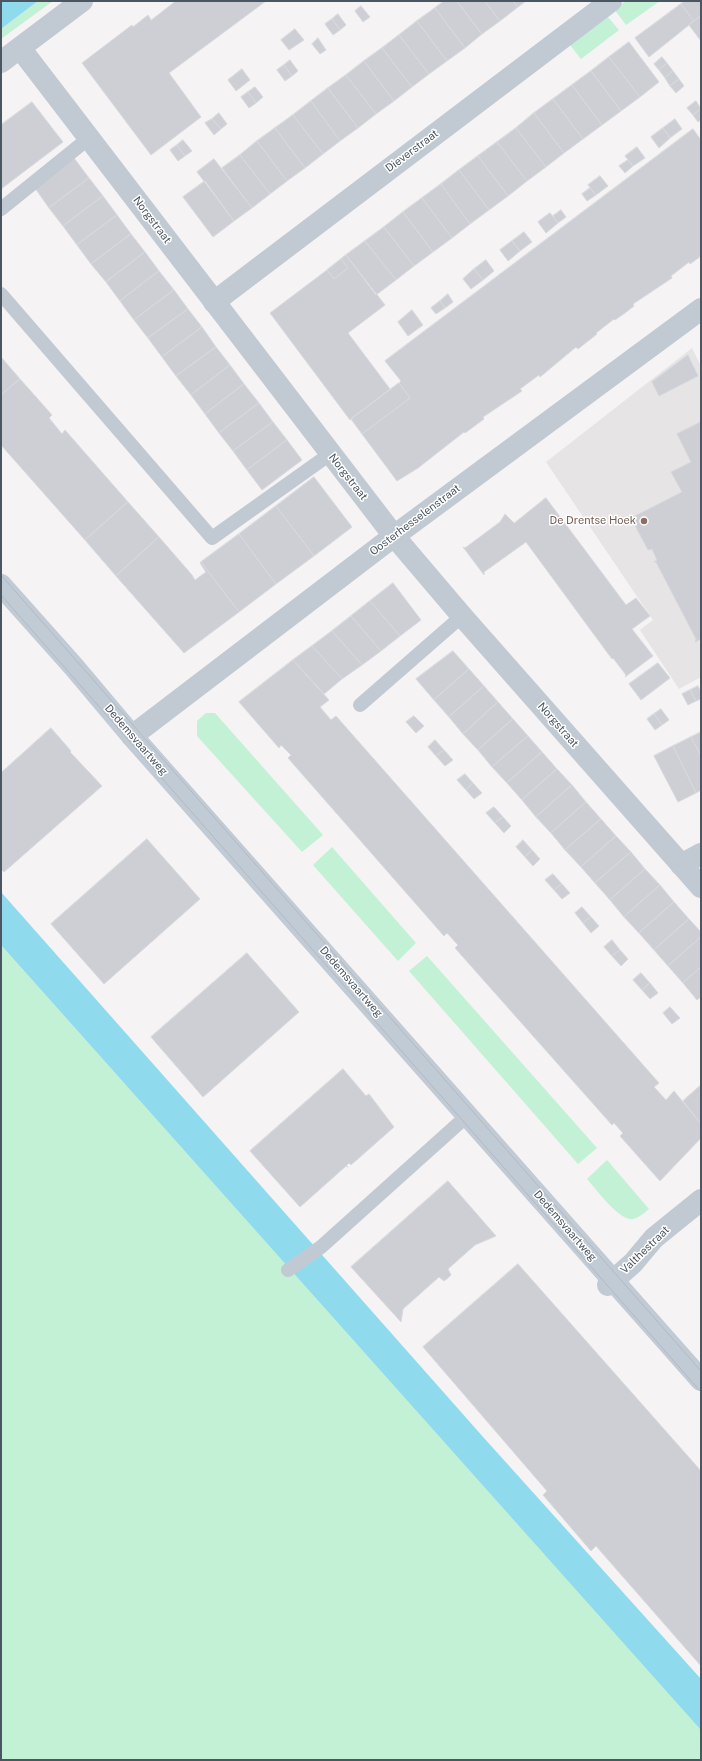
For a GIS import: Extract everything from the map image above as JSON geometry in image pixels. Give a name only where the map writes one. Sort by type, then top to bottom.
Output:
[{"type":"street","points":[[1,62],[82,1]]},
{"type":"street","name":"Dieverstraat","points":[[214,302],[611,1]]},
{"type":"street","name":"Norgstraat","points":[[20,48],[394,536],[462,616],[701,887]]},
{"type":"street","name":"Oosterhesselenstraat","points":[[132,736],[394,536],[701,309]]},
{"type":"street","name":"Dedemsvaartweg","points":[[1,585],[74,667],[132,736],[468,1115],[610,1283],[701,1380]]},
{"type":"street","points":[[681,864],[701,854]]},
{"type":"street","name":"Valthestraat","points":[[610,1283],[633,1263],[654,1238],[701,1200]]},
{"type":"lane","points":[[1,209],[89,138]]},
{"type":"lane","points":[[1,294],[212,538],[330,454]]},
{"type":"lane","points":[[360,705],[462,616]]},
{"type":"lane","points":[[288,1270],[321,1247],[468,1115]]},
{"type":"shaded area","name":"De Drentse Hoek","points":[[692,348],[701,366],[701,677],[679,689],[640,630],[653,620],[546,462]]},
{"type":"green space","points":[[38,1],[53,1],[1,39],[1,29]]},
{"type":"green space","points":[[626,1],[660,1],[626,25],[614,9]]},
{"type":"green space","points":[[607,16],[619,30],[581,59],[570,45]]},
{"type":"green space","points":[[206,713],[215,713],[323,835],[302,852],[197,736],[197,721]]},
{"type":"green space","points":[[332,847],[416,943],[398,961],[313,865]]},
{"type":"green space","points":[[1,945],[701,1729],[701,1760],[1,1760]]},
{"type":"green space","points":[[427,956],[597,1148],[578,1164],[409,971]]},
{"type":"green space","points":[[607,1160],[649,1209],[640,1216],[633,1219],[628,1219],[622,1215],[608,1204],[587,1179]]},
{"type":"water","points":[[1,1],[38,1],[1,29]]},
{"type":"water","points":[[1,892],[484,1438],[701,1679],[701,1730],[1,945]]},
{"type":"building","points":[[176,1],[266,1],[169,73],[201,117],[151,155],[82,63],[132,25],[133,27],[148,15],[151,20]]},
{"type":"building","points":[[444,1],[457,1],[482,34],[465,48],[435,8]]},
{"type":"building","points":[[457,1],[485,1],[500,21],[482,34]]},
{"type":"building","points":[[485,1],[513,1],[518,7],[500,21]]},
{"type":"building","points":[[513,1],[526,1],[518,7]]},
{"type":"building","points":[[684,1],[701,1],[701,16],[694,21],[681,4]]},
{"type":"building","points":[[681,4],[694,21],[649,57],[635,38]]},
{"type":"building","points":[[361,6],[370,17],[363,22],[355,11]]},
{"type":"building","points":[[435,8],[465,48],[447,61],[417,21]]},
{"type":"building","points":[[338,14],[346,25],[340,30],[332,19]]},
{"type":"building","points":[[701,16],[701,41],[689,25]]},
{"type":"building","points":[[332,19],[340,30],[333,35],[325,24]]},
{"type":"building","points":[[417,21],[447,61],[429,74],[399,35]]},
{"type":"building","points":[[295,29],[304,40],[289,50],[281,40]]},
{"type":"building","points":[[399,35],[429,74],[412,87],[382,48]]},
{"type":"building","points":[[318,38],[326,50],[320,54],[312,44]]},
{"type":"building","points":[[629,42],[659,82],[640,97],[609,57]]},
{"type":"building","points":[[382,48],[412,87],[394,101],[364,61]]},
{"type":"building","points":[[609,57],[640,97],[621,111],[591,71]]},
{"type":"building","points":[[662,57],[667,63],[659,70],[654,64]]},
{"type":"building","points":[[290,60],[298,71],[292,76],[284,65]]},
{"type":"building","points":[[364,61],[394,101],[376,114],[346,75]]},
{"type":"building","points":[[667,63],[673,71],[665,78],[659,70]]},
{"type":"building","points":[[284,65],[292,76],[285,81],[277,70]]},
{"type":"building","points":[[242,69],[250,80],[236,91],[228,80]]},
{"type":"building","points":[[591,71],[621,111],[602,125],[572,85]]},
{"type":"building","points":[[673,71],[679,79],[670,86],[665,78]]},
{"type":"building","points":[[346,75],[376,114],[358,128],[328,88]]},
{"type":"building","points":[[679,79],[684,86],[676,93],[670,86]]},
{"type":"building","points":[[572,85],[602,125],[583,139],[553,99]]},
{"type":"building","points":[[255,87],[263,97],[256,103],[248,92]]},
{"type":"building","points":[[328,88],[358,128],[340,141],[311,101]]},
{"type":"building","points":[[248,92],[256,103],[249,108],[241,97]]},
{"type":"building","points":[[553,99],[583,139],[564,153],[534,113]]},
{"type":"building","points":[[311,101],[340,141],[323,154],[293,115]]},
{"type":"building","points":[[696,101],[701,109],[693,115],[687,108]]},
{"type":"building","points":[[32,102],[63,142],[1,189],[1,125]]},
{"type":"building","points":[[701,109],[701,120],[698,122],[693,115]]},
{"type":"building","points":[[219,113],[227,124],[221,129],[212,119]]},
{"type":"building","points":[[534,113],[564,153],[546,167],[516,128]]},
{"type":"building","points":[[293,115],[323,154],[305,168],[275,128]]},
{"type":"building","points":[[212,119],[221,129],[214,135],[205,123]]},
{"type":"building","points":[[675,119],[682,129],[670,138],[663,128]]},
{"type":"building","points":[[275,128],[305,168],[287,181],[257,141]]},
{"type":"building","points":[[516,128],[546,167],[527,181],[497,142]]},
{"type":"building","points":[[663,128],[670,138],[659,148],[651,137]]},
{"type":"building","points":[[693,129],[701,140],[701,256],[690,264],[689,262],[671,276],[672,278],[633,304],[634,306],[615,320],[614,319],[578,349],[576,347],[540,377],[539,375],[520,389],[522,391],[483,417],[484,419],[465,433],[464,432],[418,468],[397,481],[362,434],[410,398],[399,383],[401,381],[385,361]]},
{"type":"building","points":[[183,140],[192,151],[185,156],[177,145]]},
{"type":"building","points":[[257,141],[287,181],[270,194],[240,155]]},
{"type":"building","points":[[497,142],[527,181],[508,196],[478,156]]},
{"type":"building","points":[[177,145],[185,156],[178,161],[170,150]]},
{"type":"building","points":[[637,147],[645,158],[633,166],[625,156]]},
{"type":"building","points":[[240,155],[270,194],[252,208],[222,168]]},
{"type":"building","points":[[478,156],[508,196],[489,210],[459,170]]},
{"type":"building","points":[[74,158],[89,178],[49,208],[35,188]]},
{"type":"building","points":[[214,159],[252,208],[234,221],[197,172]]},
{"type":"building","points":[[628,160],[633,166],[625,173],[619,166]]},
{"type":"building","points":[[459,170],[489,210],[470,224],[441,184]]},
{"type":"building","points":[[600,176],[608,186],[596,195],[588,185]]},
{"type":"building","points":[[89,178],[103,196],[63,226],[49,208]]},
{"type":"building","points":[[205,181],[234,221],[213,237],[183,197]]},
{"type":"building","points":[[441,184],[470,224],[452,238],[422,198]]},
{"type":"building","points":[[590,188],[596,195],[587,201],[582,194]]},
{"type":"building","points":[[103,196],[117,215],[77,245],[63,226]]},
{"type":"building","points":[[422,198],[452,238],[433,252],[403,212]]},
{"type":"building","points":[[561,210],[566,217],[558,223],[553,216]]},
{"type":"building","points":[[403,212],[433,252],[414,266],[384,227]]},
{"type":"building","points":[[550,213],[558,223],[546,233],[538,222]]},
{"type":"building","points":[[117,215],[131,234],[91,264],[77,245]]},
{"type":"building","points":[[384,227],[414,266],[396,280],[365,241]]},
{"type":"building","points":[[524,232],[532,242],[520,251],[512,241]]},
{"type":"building","points":[[131,234],[145,252],[106,282],[91,264]]},
{"type":"building","points":[[365,241],[396,280],[376,295],[346,255]]},
{"type":"building","points":[[512,241],[520,251],[508,261],[500,250]]},
{"type":"building","points":[[145,252],[159,271],[120,301],[106,282]]},
{"type":"building","points":[[346,255],[385,305],[348,333],[390,389],[350,420],[270,313],[327,270],[334,279],[348,268],[341,259]]},
{"type":"building","points":[[341,259],[348,268],[334,279],[327,270]]},
{"type":"building","points":[[486,260],[494,271],[483,280],[474,269]]},
{"type":"building","points":[[474,269],[483,280],[471,289],[463,279]]},
{"type":"building","points":[[159,271],[174,290],[134,320],[120,301]]},
{"type":"building","points":[[174,290],[188,309],[148,338],[134,320]]},
{"type":"building","points":[[448,294],[453,302],[445,308],[440,301]]},
{"type":"building","points":[[440,301],[445,308],[436,314],[431,308]]},
{"type":"building","points":[[188,309],[202,327],[162,357],[148,338]]},
{"type":"building","points":[[412,310],[423,325],[408,336],[398,322]]},
{"type":"building","points":[[202,327],[216,347],[176,376],[162,357]]},
{"type":"building","points":[[216,347],[230,365],[191,395],[176,376]]},
{"type":"building","points":[[688,355],[698,376],[659,396],[652,382]]},
{"type":"building","points":[[1,357],[20,379],[1,395]]},
{"type":"building","points":[[230,365],[244,384],[205,414],[191,395]]},
{"type":"building","points":[[20,379],[52,415],[49,418],[62,434],[65,430],[128,502],[85,540],[1,445],[1,395]]},
{"type":"building","points":[[399,383],[410,398],[362,434],[351,419]]},
{"type":"building","points":[[244,384],[259,403],[219,433],[205,414]]},
{"type":"building","points":[[259,403],[273,422],[233,451],[219,433]]},
{"type":"building","points":[[273,422],[287,440],[247,470],[233,451]]},
{"type":"building","points":[[701,422],[701,639],[695,642],[696,639],[656,562],[654,562],[657,560],[652,549],[648,550],[631,518],[682,492],[671,472],[691,462],[677,434]]},
{"type":"building","points":[[287,440],[302,460],[262,490],[247,470]]},
{"type":"building","points":[[314,477],[352,527],[314,556],[276,506]]},
{"type":"building","points":[[546,498],[626,605],[636,598],[650,616],[632,629],[653,656],[625,677],[626,675],[613,658],[612,659],[526,542],[484,572],[484,575],[463,547],[465,548],[500,522],[505,514],[514,523]]},
{"type":"building","points":[[128,502],[159,537],[116,576],[85,540]]},
{"type":"building","points":[[276,506],[314,556],[276,584],[239,534]]},
{"type":"building","points":[[239,534],[276,584],[239,612],[201,562]]},
{"type":"building","points":[[159,537],[195,580],[206,572],[200,563],[201,562],[239,612],[184,653],[116,576]]},
{"type":"building","points":[[393,583],[421,620],[400,636],[370,601]]},
{"type":"building","points":[[370,601],[400,636],[381,651],[351,616]]},
{"type":"building","points":[[351,616],[381,651],[362,665],[332,631]]},
{"type":"building","points":[[332,631],[362,665],[342,679],[312,646]]},
{"type":"building","points":[[312,646],[342,679],[324,694],[293,660]]},
{"type":"building","points":[[453,651],[469,669],[434,700],[416,679]]},
{"type":"building","points":[[293,660],[329,700],[320,707],[331,720],[336,716],[659,1083],[654,1087],[666,1100],[674,1091],[701,1124],[701,1138],[660,1181],[620,1136],[623,1133],[614,1123],[612,1125],[455,948],[458,945],[447,933],[444,936],[288,758],[291,755],[281,745],[279,748],[239,702]]},
{"type":"building","points":[[658,663],[670,678],[641,700],[629,684]]},
{"type":"building","points":[[469,669],[484,686],[449,717],[434,700]]},
{"type":"building","points":[[484,686],[498,702],[463,734],[449,717]]},
{"type":"building","points":[[698,686],[701,692],[701,699],[696,701],[690,690]]},
{"type":"building","points":[[690,690],[696,701],[688,705],[682,694]]},
{"type":"building","points":[[498,702],[513,719],[478,750],[463,734]]},
{"type":"building","points":[[661,709],[669,720],[662,725],[654,714]]},
{"type":"building","points":[[654,714],[662,725],[655,730],[647,719]]},
{"type":"building","points":[[414,716],[424,726],[416,733],[406,722]]},
{"type":"building","points":[[513,719],[528,736],[492,767],[478,750]]},
{"type":"building","points":[[51,728],[71,751],[70,752],[102,786],[4,872],[1,869],[1,773]]},
{"type":"building","points":[[701,732],[701,756],[691,737]]},
{"type":"building","points":[[528,736],[542,752],[507,783],[492,767]]},
{"type":"building","points":[[691,737],[701,756],[701,790],[696,793],[673,746]]},
{"type":"building","points":[[435,740],[444,750],[436,756],[428,747]]},
{"type":"building","points":[[673,746],[696,793],[678,802],[654,756]]},
{"type":"building","points":[[444,750],[453,760],[445,766],[436,756]]},
{"type":"building","points":[[542,752],[557,769],[522,800],[507,783]]},
{"type":"building","points":[[557,769],[572,785],[536,817],[522,800]]},
{"type":"building","points":[[465,774],[473,783],[466,790],[457,780]]},
{"type":"building","points":[[473,783],[482,793],[474,799],[466,790]]},
{"type":"building","points":[[572,785],[586,802],[551,833],[536,817]]},
{"type":"building","points":[[586,802],[601,819],[565,850],[551,833]]},
{"type":"building","points":[[494,807],[503,817],[495,823],[486,813]]},
{"type":"building","points":[[503,817],[511,826],[504,833],[495,823]]},
{"type":"building","points":[[601,819],[616,836],[581,867],[565,850]]},
{"type":"building","points":[[616,836],[631,852],[595,883],[581,867]]},
{"type":"building","points":[[147,839],[200,899],[104,984],[51,924]]},
{"type":"building","points":[[523,840],[532,850],[525,857],[516,847]]},
{"type":"building","points":[[532,850],[540,859],[533,866],[525,857]]},
{"type":"building","points":[[631,852],[645,869],[610,900],[595,883]]},
{"type":"building","points":[[645,869],[660,885],[624,917],[610,900]]},
{"type":"building","points":[[553,874],[562,884],[554,890],[545,880]]},
{"type":"building","points":[[562,884],[570,893],[562,899],[554,890]]},
{"type":"building","points":[[660,885],[674,902],[639,933],[624,917]]},
{"type":"building","points":[[674,902],[689,919],[654,950],[639,933]]},
{"type":"building","points":[[582,907],[591,917],[583,923],[575,913]]},
{"type":"building","points":[[591,917],[599,926],[591,933],[583,923]]},
{"type":"building","points":[[689,919],[701,932],[701,937],[668,966],[654,950]]},
{"type":"building","points":[[701,937],[701,967],[683,983],[668,966]]},
{"type":"building","points":[[612,940],[620,950],[612,956],[604,947]]},
{"type":"building","points":[[620,950],[628,959],[621,966],[612,956]]},
{"type":"building","points":[[247,953],[299,1012],[203,1097],[151,1037]]},
{"type":"building","points":[[701,967],[701,997],[697,1000],[683,983]]},
{"type":"building","points":[[641,973],[650,983],[642,990],[633,980]]},
{"type":"building","points":[[650,983],[658,993],[650,999],[642,990]]},
{"type":"building","points":[[670,1007],[680,1018],[672,1024],[663,1013]]},
{"type":"building","points":[[343,1069],[366,1096],[369,1094],[394,1127],[351,1165],[349,1163],[300,1207],[250,1151]]},
{"type":"building","points":[[700,1086],[701,1087],[701,1124],[683,1101]]},
{"type":"building","points":[[448,1181],[496,1236],[475,1245],[448,1269],[451,1275],[448,1278],[444,1281],[439,1277],[403,1309],[401,1322],[351,1267]]},
{"type":"building","points":[[518,1264],[701,1471],[701,1666],[596,1546],[591,1551],[543,1495],[547,1491],[423,1347]]},
{"type":"tram line","points":[[1,575],[701,1371]]},
{"type":"tram line","points":[[1,595],[701,1392]]},
{"type":"place","name":"De Drentse Hoek","points":[[644,521]]}]
